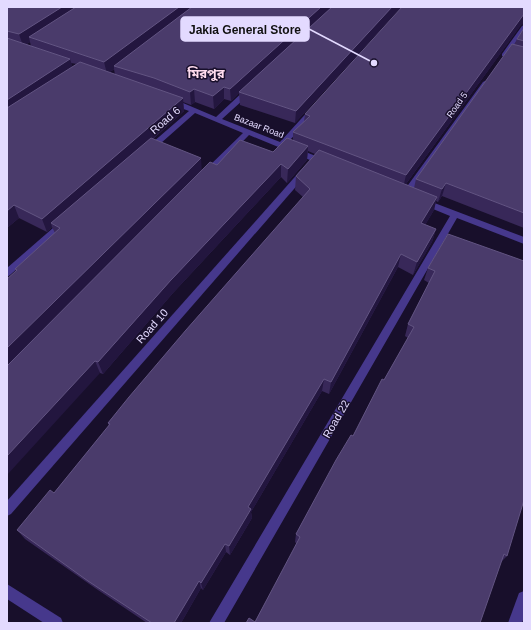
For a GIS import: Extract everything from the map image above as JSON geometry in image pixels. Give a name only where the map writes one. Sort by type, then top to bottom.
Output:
[{"type":"street","points":[[506,55],[524,27]]},
{"type":"street","name":"Road 5","points":[[455,215],[402,193],[488,78]]},
{"type":"street","points":[[218,120],[258,82]]},
{"type":"street","name":"Bazaar Road","points":[[166,100],[336,167]]},
{"type":"street","points":[[281,145],[318,105]]},
{"type":"street","name":"Road 6","points":[[145,152],[193,111]]},
{"type":"street","points":[[203,178],[248,132]]},
{"type":"street","name":"Road 10","points":[[7,510],[315,159]]},
{"type":"street","points":[[7,272],[73,215]]},
{"type":"street","points":[[455,215],[524,241]]},
{"type":"street","name":"Road 22","points":[[216,623],[455,215]]},
{"type":"street","points":[[7,591],[56,623]]},
{"type":"street","points":[[515,623],[524,598]]},
{"type":"building","points":[[7,7],[62,7],[19,34],[7,31]]},
{"type":"building","points":[[76,7],[179,7],[104,62],[29,37]]},
{"type":"building","points":[[192,7],[321,7],[230,89],[224,87],[213,96],[194,89],[190,92],[154,78],[114,66]]},
{"type":"building","points":[[332,7],[392,7],[296,111],[239,92]]},
{"type":"building","points":[[402,7],[524,7],[524,14],[406,175],[293,132],[310,116],[305,114]]},
{"type":"building","points":[[524,28],[524,41],[517,39]]},
{"type":"building","points":[[7,38],[70,59],[7,100]]},
{"type":"building","points":[[512,44],[524,47],[524,213],[446,183],[442,189],[416,179]]},
{"type":"building","points":[[80,62],[183,98],[42,219],[14,205],[7,211],[7,108]]},
{"type":"building","points":[[151,138],[201,158],[7,348],[7,279],[17,270],[15,269],[60,228],[51,223]]},
{"type":"building","points":[[287,138],[308,146],[288,169],[281,164],[171,280],[98,362],[95,361],[7,456],[7,366],[210,162],[217,165],[240,140],[273,152]]},
{"type":"building","points":[[319,150],[437,197],[421,223],[436,229],[417,262],[401,254],[331,382],[324,379],[248,507],[251,509],[229,546],[225,544],[201,583],[199,581],[174,623],[152,623],[88,581],[17,530],[50,490],[54,493],[110,424],[108,423],[129,397],[310,189],[296,176]]},
{"type":"building","points":[[448,234],[524,261],[524,500],[507,556],[504,554],[480,623],[246,623],[249,618],[255,622],[300,537],[296,534],[336,460],[351,435],[353,436],[382,379],[384,380],[414,327],[408,324],[435,271],[428,268]]},
{"type":"place","name":"Jakia General Store","points":[[374,63]]},
{"type":"district","name":"মিরপুর","points":[[206,73]]}]
